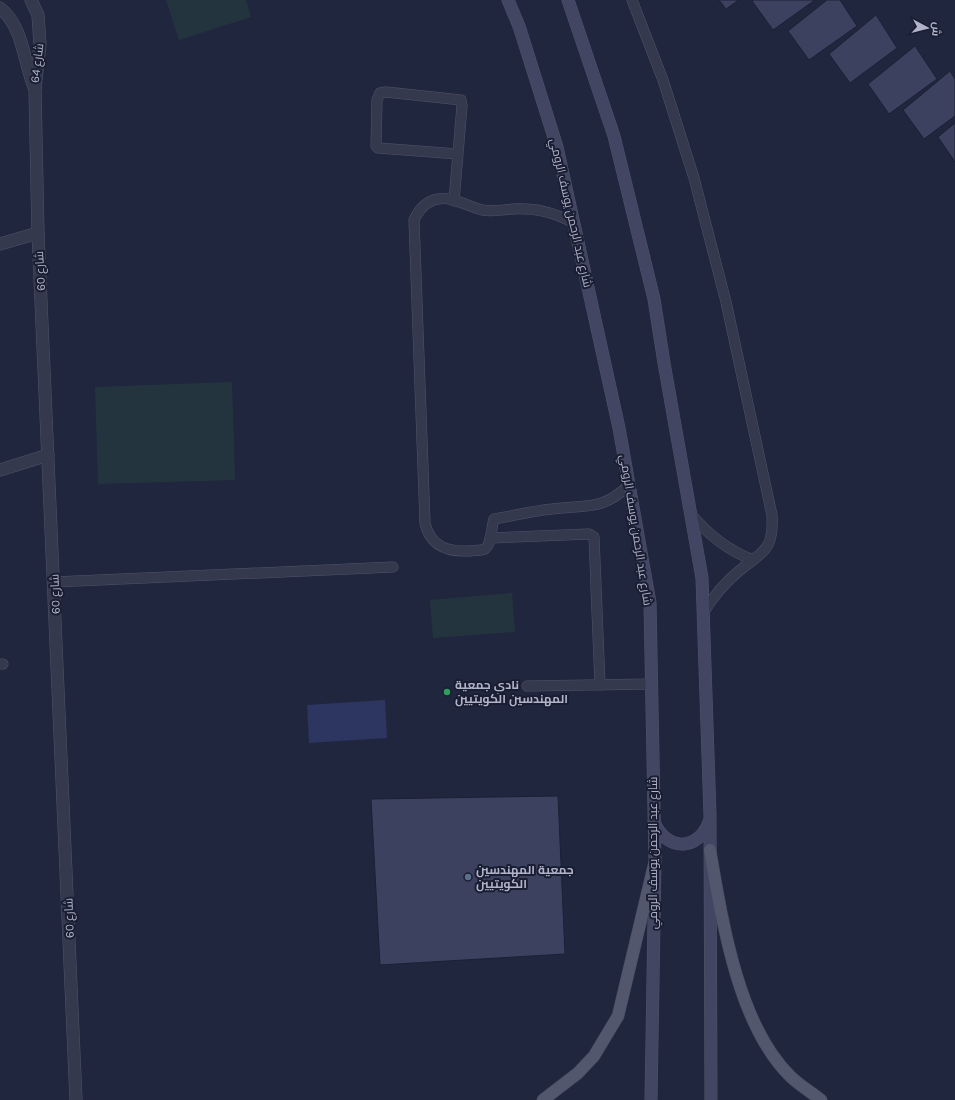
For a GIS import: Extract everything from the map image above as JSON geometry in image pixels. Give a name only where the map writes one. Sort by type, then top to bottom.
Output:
[{"type":"main road","name":"شارع عبد الرحمن يوسف الرومي","points":[[508,0],[519,26],[557,147],[619,428],[650,602],[655,861],[651,1100]]},
{"type":"main road","points":[[568,0],[614,136],[654,299],[702,578],[710,814],[711,1100]]},
{"type":"main road","points":[[654,813],[654,822],[663,837],[679,844],[695,841],[701,836],[706,830],[710,814]]},
{"type":"main road","points":[[710,850],[724,927],[740,987],[749,1010],[758,1030],[781,1066],[790,1077],[821,1100]]},
{"type":"main road","points":[[543,1100],[578,1073],[594,1056],[618,1016],[655,861]]},
{"type":"street","name":"شارع 64","points":[[31,0],[38,15],[40,33],[40,61],[35,89]]},
{"type":"street","name":"شارع 64","points":[[0,8],[12,22],[19,35],[27,70],[35,89]]},
{"type":"street","name":"شارع 60","points":[[35,89],[38,233],[76,1100]]},
{"type":"street","points":[[0,244],[38,233]]},
{"type":"street","points":[[0,470],[48,455]]},
{"type":"lane","points":[[632,0],[663,80],[694,178],[726,302],[771,503],[773,525],[770,541],[761,555],[726,583],[703,613]]},
{"type":"lane","points":[[454,201],[458,154],[461,100],[386,92],[380,94],[377,100],[376,146],[378,148],[458,154]]},
{"type":"lane","points":[[574,223],[560,215],[544,210],[521,209],[490,211],[443,198],[430,201],[418,212],[414,220],[425,523],[430,537],[435,543],[450,551],[484,549],[490,538],[494,519],[552,509],[593,506],[618,495],[629,485]]},
{"type":"lane","points":[[690,512],[701,527],[715,540],[731,550],[753,560]]},
{"type":"lane","points":[[490,538],[589,534],[594,537],[600,685]]},
{"type":"lane","points":[[54,582],[393,567]]},
{"type":"lane","points":[[527,686],[651,684]]},
{"type":"shaded area","points":[[166,0],[246,0],[251,17],[179,40]]},
{"type":"shaded area","points":[[232,382],[235,480],[98,484],[95,387]]},
{"type":"shaded area","points":[[512,593],[515,632],[433,638],[430,600]]},
{"type":"water","points":[[385,700],[387,738],[309,743],[307,705]]},
{"type":"building","points":[[719,0],[739,0],[726,9]]},
{"type":"building","points":[[815,0],[773,30],[752,1]]},
{"type":"building","points":[[827,0],[840,0],[857,26],[809,60],[788,31]]},
{"type":"building","points":[[876,15],[897,48],[850,83],[829,54]]},
{"type":"building","points":[[915,46],[937,79],[889,114],[868,84]]},
{"type":"building","points":[[950,71],[955,79],[955,116],[924,139],[903,110]]},
{"type":"building","points":[[955,123],[955,162],[938,137]]},
{"type":"building","name":"جمعية المهندسين الكويتيين","points":[[558,796],[565,954],[380,965],[371,799]]},
{"type":"place","name":"نادي جمعية المهندسين الكويتيين","points":[[447,692]]},
{"type":"place","name":"جمعية المهندسين الكويتيين","points":[[468,877]]}]
